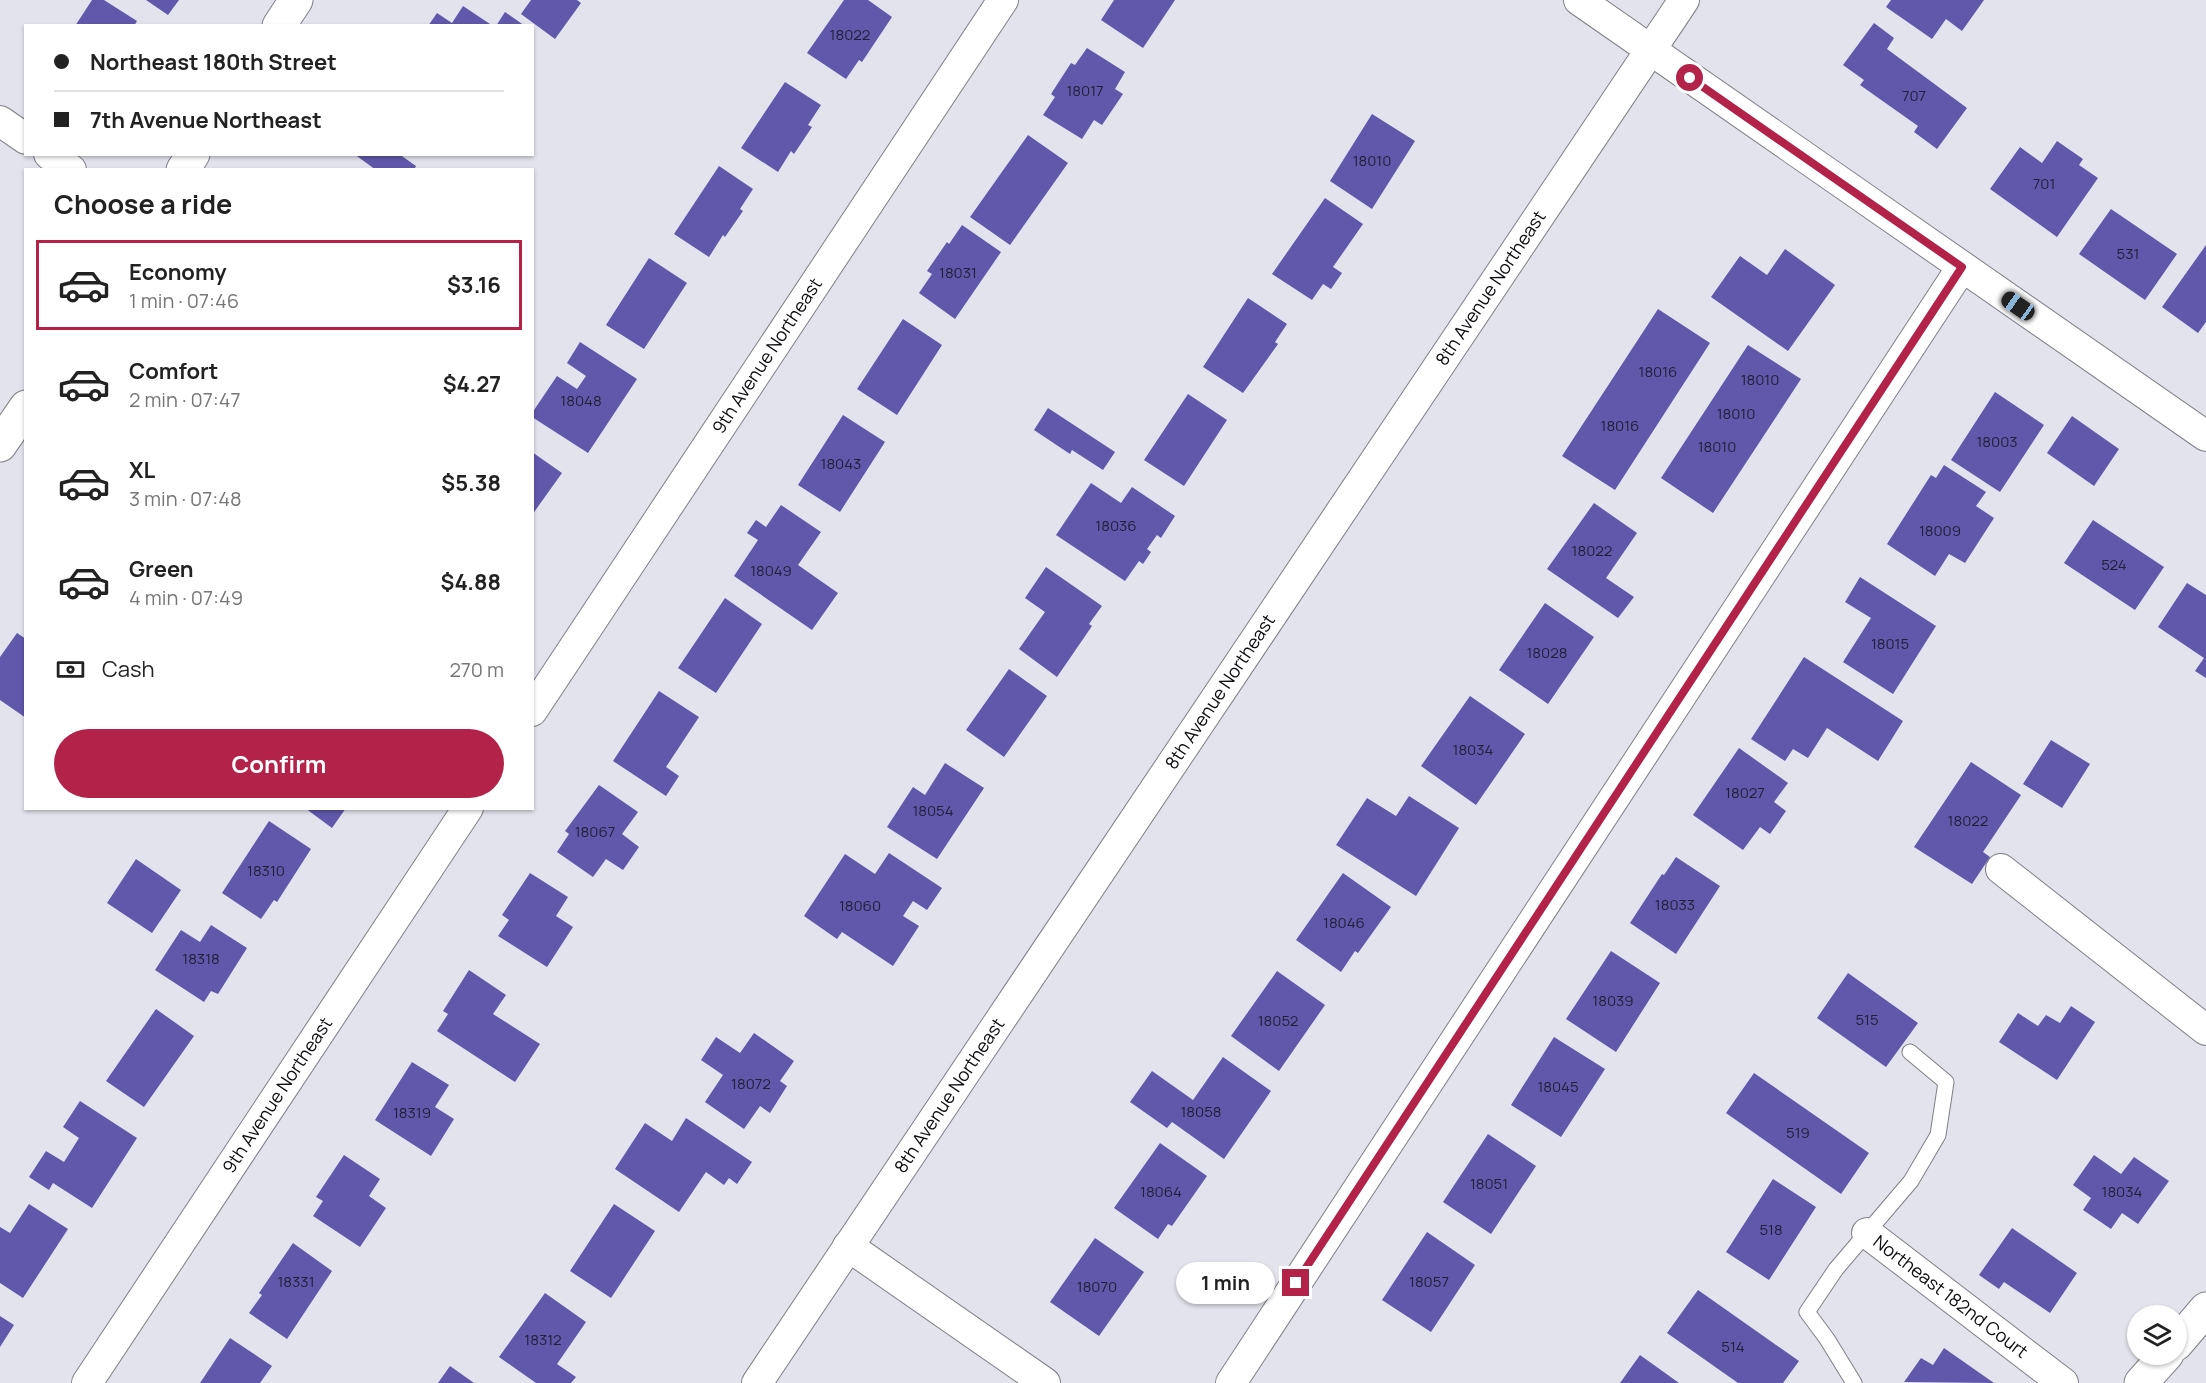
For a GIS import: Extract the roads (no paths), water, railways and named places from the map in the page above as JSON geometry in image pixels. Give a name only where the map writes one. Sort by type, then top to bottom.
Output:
[{"type":"street","points":[[280,24],[296,0]]},
{"type":"street","name":"9th Avenue Northeast","points":[[534,708],[1003,0]]},
{"type":"street","points":[[1579,0],[2206,436]]},
{"type":"street","name":"8th Avenue Northeast","points":[[757,1383],[1684,0]]},
{"type":"street","points":[[0,121],[24,137]]},
{"type":"street","points":[[52,156],[68,168]]},
{"type":"street","points":[[1231,1383],[1962,267]]},
{"type":"street","points":[[0,445],[24,410]]},
{"type":"street","name":"9th Avenue Northeast","points":[[87,1383],[467,810]]},
{"type":"street","points":[[2001,868],[2206,1030]]},
{"type":"street","name":"Northeast 182nd Court","points":[[1868,1233],[2063,1383]]},
{"type":"street","points":[[848,1246],[1045,1383]]},
{"type":"street","points":[[2187,1331],[2206,1309]]},
{"type":"street","points":[[2141,1383],[2157,1365]]},
{"type":"lane","points":[[1854,1383],[1807,1312],[1836,1269],[1911,1181],[1938,1135],[1946,1082],[1910,1052]]}]
